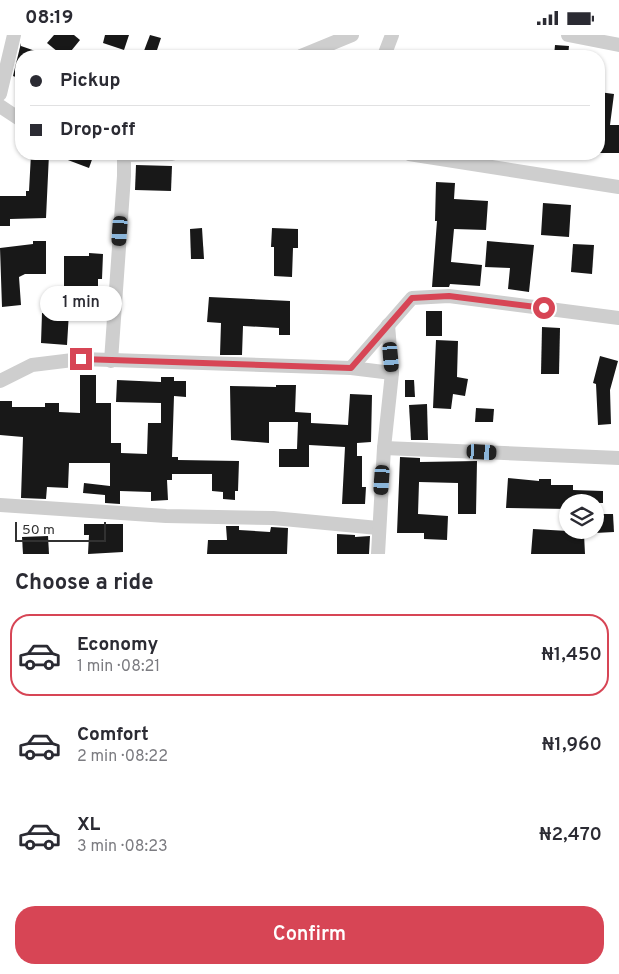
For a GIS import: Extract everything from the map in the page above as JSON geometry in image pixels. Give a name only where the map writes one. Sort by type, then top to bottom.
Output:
[{"type":"street","points":[[316,50],[352,35]]},
{"type":"street","points":[[386,50],[392,35]]},
{"type":"street","points":[[568,35],[619,45]]},
{"type":"street","points":[[0,94],[9,37]]},
{"type":"street","points":[[0,106],[15,116]]},
{"type":"street","points":[[112,361],[124,160]]},
{"type":"street","points":[[447,160],[619,187]]},
{"type":"street","points":[[351,368],[412,298],[449,296],[619,318]]},
{"type":"street","points":[[378,554],[384,448],[392,373],[388,325]]},
{"type":"street","points":[[0,381],[32,365],[81,359],[351,368],[392,373]]},
{"type":"street","points":[[384,448],[619,458]]},
{"type":"street","points":[[0,505],[166,516],[273,518],[378,528]]},
{"type":"building","points":[[54,35],[74,35],[80,40],[72,50],[56,50],[47,43]]},
{"type":"building","points":[[105,35],[129,35],[124,50],[103,43]]},
{"type":"building","points":[[150,35],[161,38],[157,50],[144,50]]},
{"type":"building","points":[[21,43],[21,46],[33,50],[19,50]]},
{"type":"building","points":[[555,45],[569,46],[569,50],[555,50]]},
{"type":"building","points":[[605,93],[614,94],[610,125],[619,125],[619,153],[605,153]]},
{"type":"building","points":[[31,160],[49,160],[46,218],[10,219],[10,226],[0,226],[0,196],[26,196],[26,191],[29,191]]},
{"type":"building","points":[[68,160],[92,160],[89,168]]},
{"type":"building","points":[[136,165],[172,166],[171,191],[135,190]]},
{"type":"building","points":[[436,182],[455,183],[454,199],[488,201],[486,230],[454,229],[451,262],[482,265],[480,286],[450,284],[449,287],[432,287],[437,221],[435,221]]},
{"type":"building","points":[[543,203],[571,205],[569,237],[541,235]]},
{"type":"building","points":[[202,228],[204,259],[191,259],[190,229]]},
{"type":"building","points":[[272,228],[298,229],[298,248],[293,248],[292,277],[274,276],[274,247],[271,247]]},
{"type":"building","points":[[33,241],[46,241],[46,274],[25,274],[19,277],[21,305],[2,307],[0,248],[33,244]]},
{"type":"building","points":[[487,241],[534,245],[529,292],[508,289],[510,268],[485,267]]},
{"type":"building","points":[[573,244],[594,245],[592,274],[571,272]]},
{"type":"building","points":[[89,253],[103,254],[102,279],[98,279],[98,312],[69,312],[67,345],[41,343],[42,313],[54,314],[54,290],[64,290],[64,256],[89,256]]},
{"type":"building","points":[[209,297],[290,301],[290,335],[279,335],[279,328],[243,326],[242,355],[220,355],[221,323],[207,322]]},
{"type":"building","points":[[426,311],[442,311],[442,336],[426,336]]},
{"type":"building","points":[[542,327],[560,328],[559,374],[541,374]]},
{"type":"building","points":[[436,340],[458,341],[457,377],[468,379],[465,396],[453,394],[451,409],[433,408]]},
{"type":"building","points":[[600,356],[618,361],[610,390],[611,424],[598,425],[596,384],[593,383]]},
{"type":"building","points":[[80,375],[96,375],[96,403],[111,403],[111,443],[121,443],[121,453],[147,454],[148,423],[161,423],[161,403],[116,402],[117,380],[161,382],[161,377],[174,377],[174,381],[186,381],[186,397],[174,396],[172,457],[178,457],[178,460],[239,461],[238,491],[235,491],[235,500],[223,499],[223,492],[212,491],[212,474],[172,474],[172,480],[167,480],[168,500],[151,501],[151,492],[120,491],[120,504],[105,503],[105,495],[83,493],[84,483],[110,486],[110,463],[69,463],[68,488],[47,487],[46,499],[21,498],[23,437],[0,435],[0,401],[12,401],[12,407],[45,407],[45,403],[59,403],[59,412],[80,413]]},
{"type":"building","points":[[405,380],[414,380],[415,397],[405,397]]},
{"type":"building","points":[[276,385],[296,385],[295,412],[311,413],[311,423],[348,425],[350,394],[372,395],[371,442],[357,443],[357,456],[362,456],[362,487],[366,487],[365,504],[342,504],[345,447],[309,445],[309,467],[279,467],[279,449],[297,449],[298,422],[269,422],[269,443],[231,440],[230,386],[276,387]]},
{"type":"building","points":[[427,404],[428,440],[411,440],[409,405]]},
{"type":"building","points":[[476,408],[494,409],[493,422],[475,422]]},
{"type":"building","points":[[400,457],[420,458],[420,462],[477,461],[476,514],[458,514],[458,483],[419,482],[418,514],[448,516],[447,540],[424,539],[424,533],[397,533]]},
{"type":"building","points":[[508,478],[539,481],[539,479],[551,479],[551,485],[573,485],[573,490],[603,491],[603,494],[559,494],[559,509],[506,508]]},
{"type":"building","points":[[604,514],[613,514],[614,532],[604,533]]},
{"type":"building","points":[[84,524],[123,524],[123,552],[88,554],[89,535],[84,535]]},
{"type":"building","points":[[226,526],[239,526],[239,530],[270,532],[271,527],[288,528],[287,554],[207,554],[208,540],[227,540]]},
{"type":"building","points":[[533,529],[559,530],[559,539],[584,539],[585,554],[531,554]]},
{"type":"building","points":[[337,534],[355,535],[355,537],[370,536],[369,554],[337,554]]},
{"type":"building","points":[[48,536],[49,554],[23,554],[22,537]]},
{"type":"route","points":[[81,359],[351,368],[412,298],[449,296],[544,308]]}]
